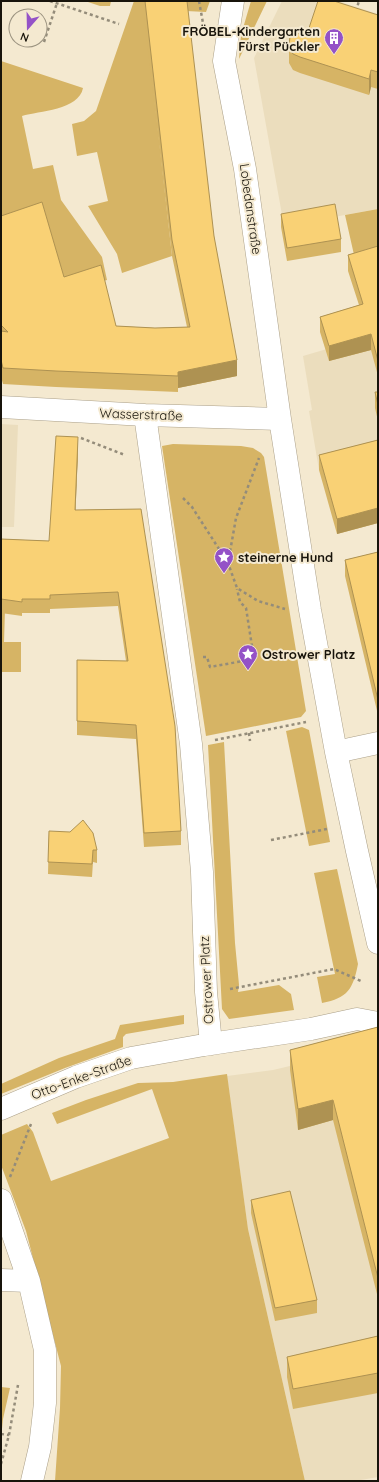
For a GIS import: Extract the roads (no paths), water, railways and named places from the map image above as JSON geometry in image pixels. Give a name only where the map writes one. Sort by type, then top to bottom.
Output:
[{"type":"street","name":"Lobedanstraße","points":[[233,1],[224,61],[245,169],[280,419]]},
{"type":"street","name":"Wasserstraße","points":[[1,407],[145,415],[280,419]]},
{"type":"street","name":"Ostrower Platz","points":[[145,415],[191,744],[202,872],[206,992],[211,1044]]},
{"type":"street","points":[[280,419],[310,610],[336,752],[378,943]]},
{"type":"street","points":[[336,752],[378,743]]},
{"type":"street","points":[[211,1044],[311,1030],[358,1019],[378,1023]]},
{"type":"street","name":"Otto-Enke-Straße","points":[[1,1109],[76,1077],[131,1058],[211,1044]]},
{"type":"street","points":[[4,1192],[29,1281],[45,1350],[46,1403],[40,1448],[32,1481]]},
{"type":"street","points":[[1,1280],[29,1281]]},
{"type":"place","name":"FRÖBEL-Kindergarten Fürst Pückler","points":[[334,55]]},
{"type":"place","name":"steinerne Hund","points":[[224,574]]},
{"type":"place","name":"Ostrower Platz","points":[[248,671]]}]
